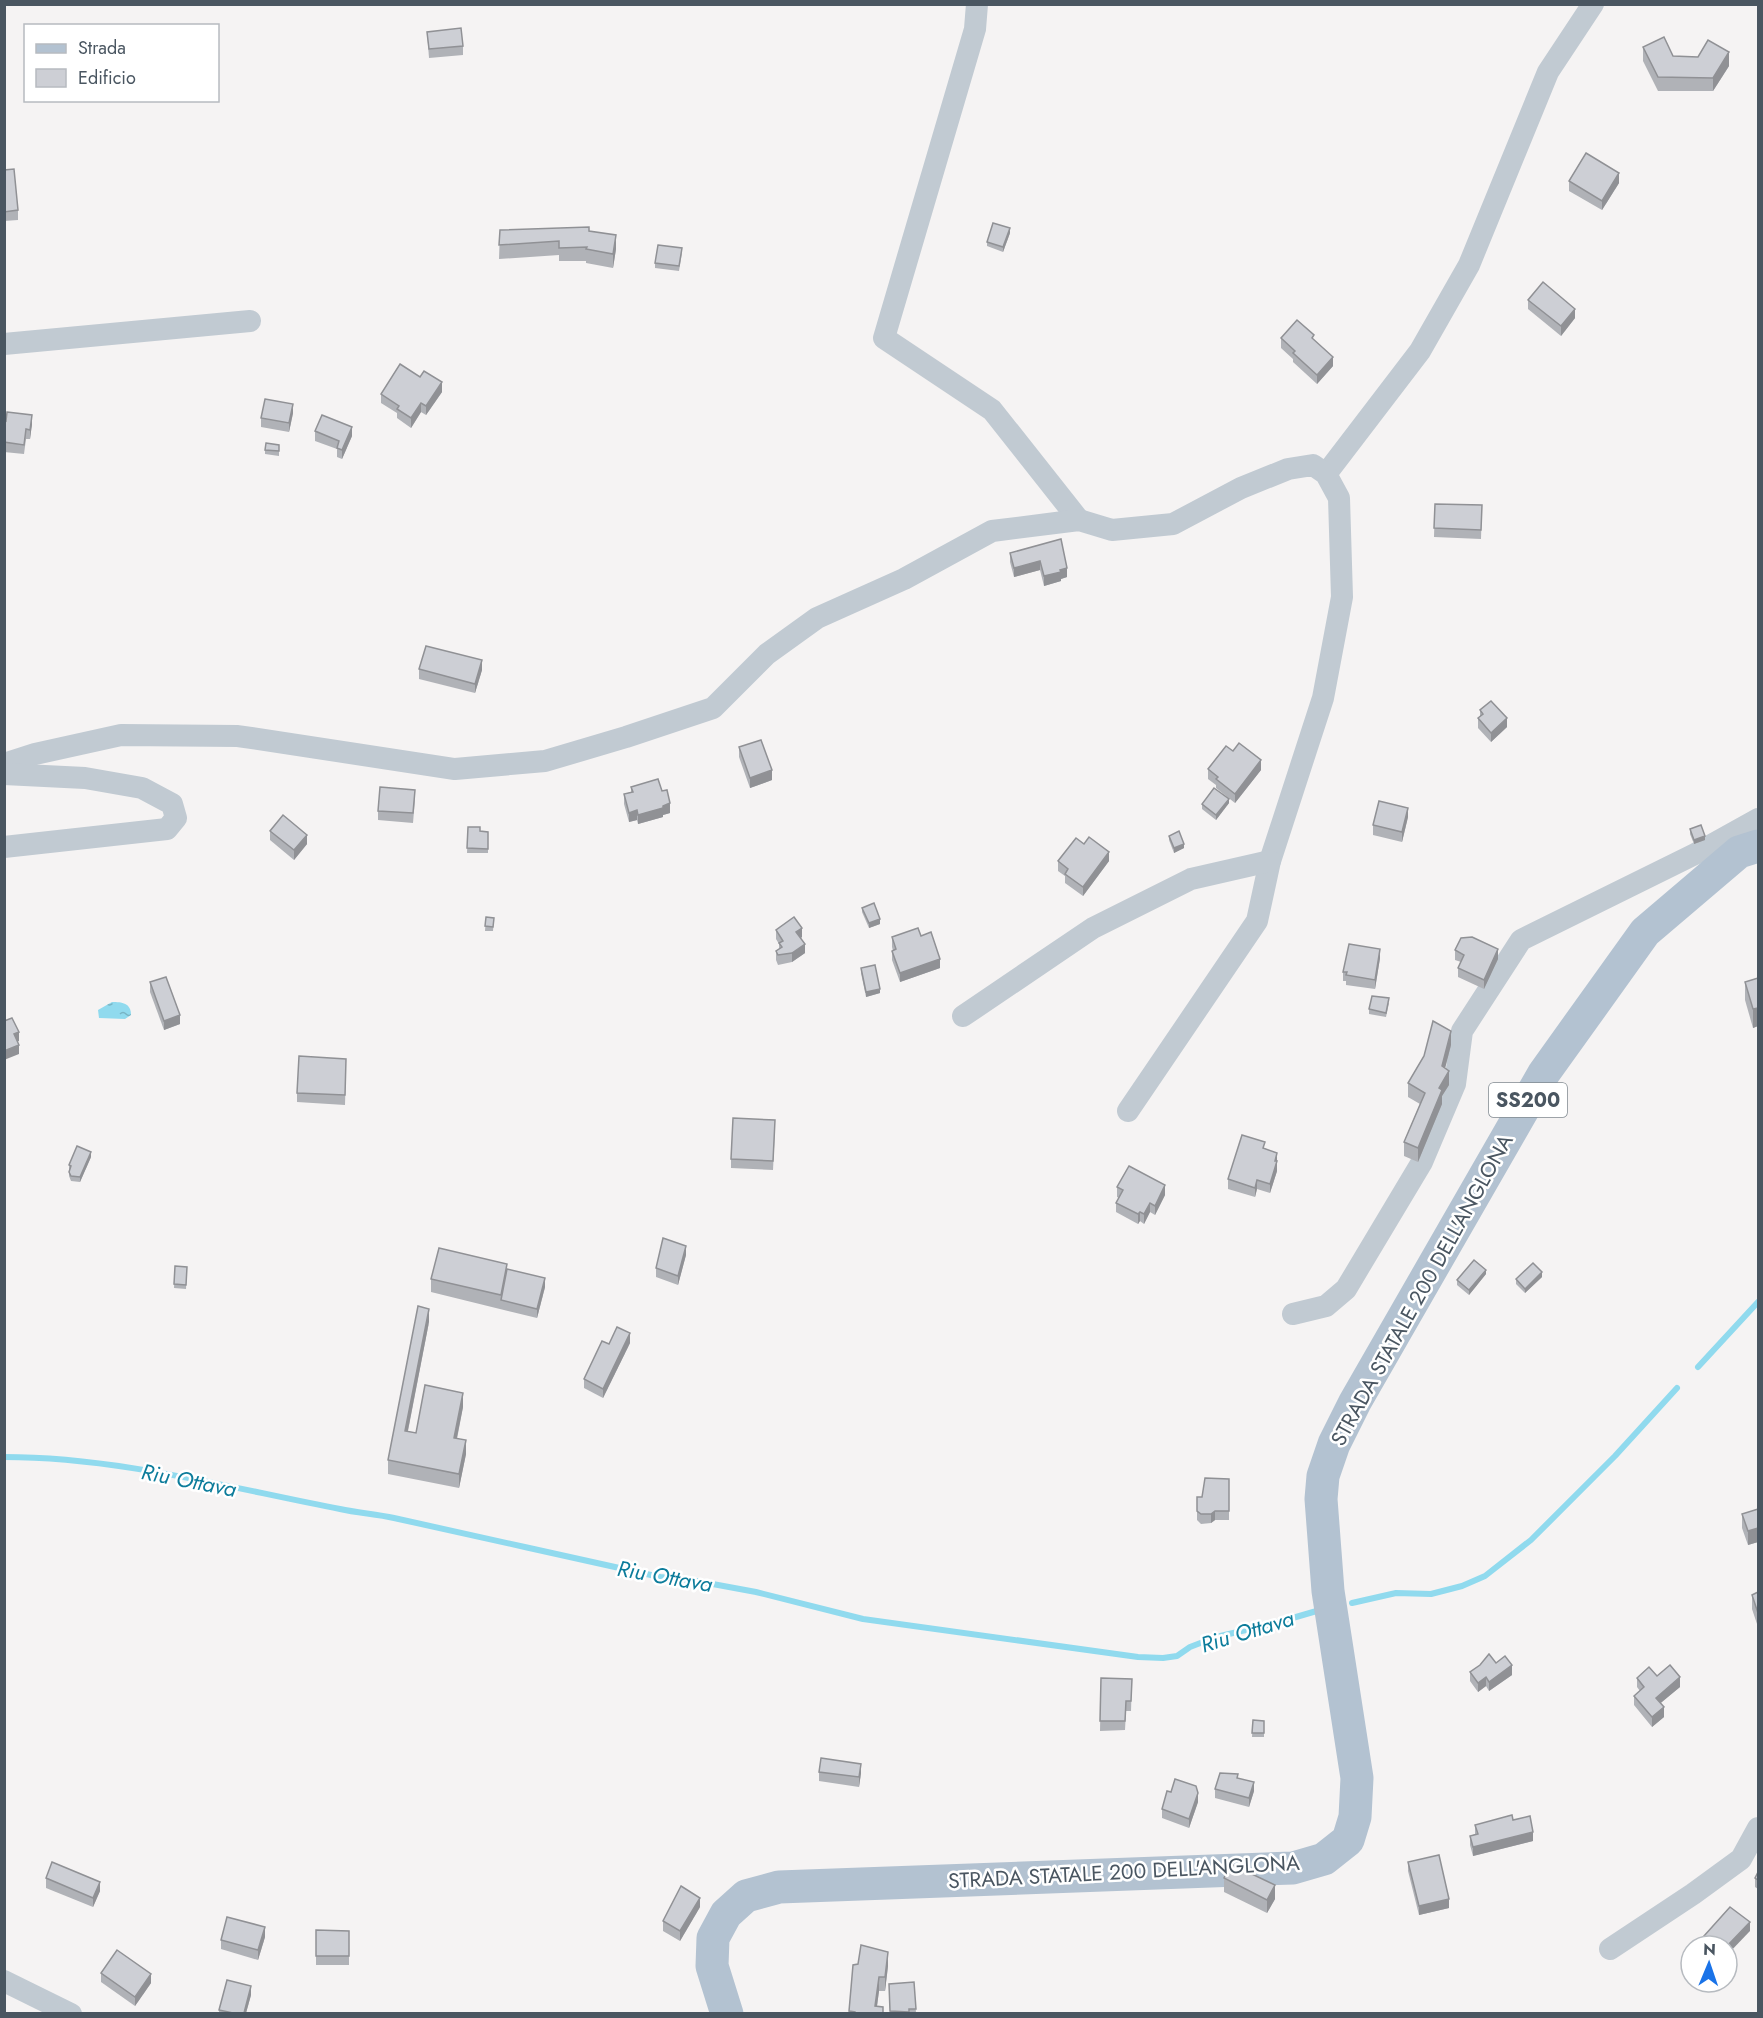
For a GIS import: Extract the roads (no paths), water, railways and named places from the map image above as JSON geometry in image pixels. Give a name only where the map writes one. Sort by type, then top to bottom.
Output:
[{"type":"main road","name":"STRADA STATALE 200 DELL'ANGLONA","points":[[727,2013],[712,1966],[713,1938],[726,1914],[746,1896],[779,1887],[1293,1868],[1324,1858],[1348,1840],[1355,1817],[1357,1778],[1328,1591],[1321,1499],[1323,1476],[1334,1444],[1361,1392],[1544,1073],[1645,932],[1739,852],[1758,846]]},
{"type":"street","points":[[977,4],[975,28],[884,338],[992,410],[1078,520]]},
{"type":"street","points":[[1326,474],[1420,351],[1469,265],[1548,72],[1593,4]]},
{"type":"street","points":[[4,344],[250,321]]},
{"type":"street","points":[[4,764],[35,754],[121,735],[238,736],[455,769],[545,761],[713,708],[767,654],[817,618],[904,579],[992,531],[1078,520],[1112,530],[1173,524],[1240,488],[1288,469],[1313,465],[1326,474],[1338,498],[1342,597],[1323,698],[1270,861],[1257,921],[1128,1112]]},
{"type":"street","points":[[4,774],[84,778],[142,788],[172,804],[176,819],[166,828],[4,847]]},
{"type":"street","points":[[1293,1314],[1326,1306],[1346,1289],[1422,1162],[1455,1084],[1462,1031],[1521,940],[1695,854],[1758,819]]},
{"type":"street","points":[[963,1016],[1093,928],[1191,879],[1270,861]]},
{"type":"street","points":[[1610,1949],[1741,1859],[1758,1828]]},
{"type":"street","points":[[4,1981],[71,2013]]},
{"type":"water","points":[[112,1002],[128,1006],[131,1015],[125,1019],[99,1018],[98,1010]]},
{"type":"waterway","name":"Riu Ottava","points":[[1698,1367],[1758,1302]]},
{"type":"waterway","name":"Riu Ottava","points":[[1352,1603],[1396,1593],[1431,1594],[1462,1586],[1485,1576],[1531,1540],[1615,1456],[1677,1388]]},
{"type":"waterway","name":"Riu Ottava","points":[[4,1457],[89,1462],[174,1475],[394,1518],[660,1577],[691,1580],[756,1592],[863,1619],[1138,1657],[1177,1656],[1190,1647],[1216,1637],[1320,1610]]}]
